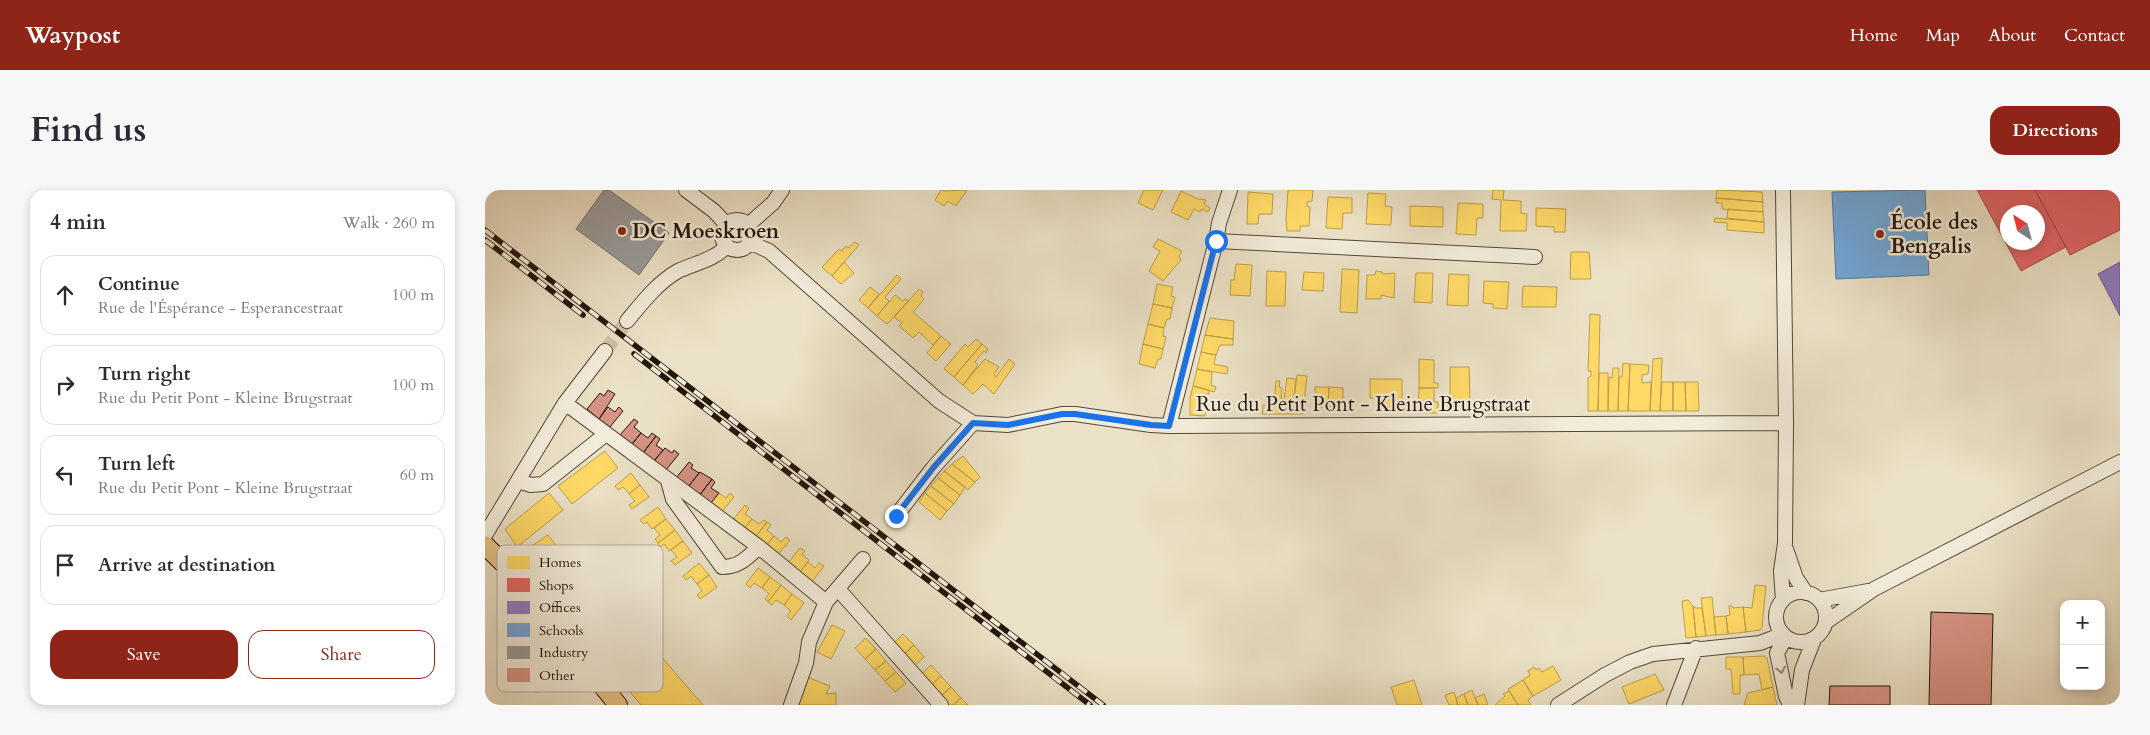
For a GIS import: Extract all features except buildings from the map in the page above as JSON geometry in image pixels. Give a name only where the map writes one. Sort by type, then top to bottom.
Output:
[{"type":"main road","points":[[485,545],[497,557]]},
{"type":"main road","points":[[604,692],[613,703]]},
{"type":"street","points":[[686,190],[714,211],[726,224]]},
{"type":"street","points":[[748,225],[773,203],[781,190]]},
{"type":"street","points":[[1169,426],[1219,223],[1230,190]]},
{"type":"street","points":[[1783,190],[1786,423],[1785,543],[1781,571],[1783,600]]},
{"type":"street","points":[[740,220],[748,225],[752,233],[746,246],[737,250],[727,246],[721,235],[726,224],[740,220]]},
{"type":"street","points":[[1216,241],[1535,257]]},
{"type":"street","points":[[749,242],[769,251],[939,401],[973,423],[933,468],[896,516]]},
{"type":"street","points":[[627,321],[641,303],[667,279],[678,272],[720,254],[727,246]]},
{"type":"street","points":[[485,534],[565,403],[605,351]]},
{"type":"street","points":[[565,403],[759,547],[826,602]]},
{"type":"street","name":"Rue du Petit Pont - Kleine Brugstraat","points":[[973,423],[1008,425],[1062,414],[1075,414],[1169,426],[1786,423]]},
{"type":"street","points":[[518,481],[531,485],[543,484],[606,434]]},
{"type":"street","points":[[1826,622],[1874,589],[2120,462]]},
{"type":"street","points":[[668,480],[673,499],[722,567],[732,567],[742,562],[759,547]]},
{"type":"street","points":[[1785,543],[1796,578],[1806,593]]},
{"type":"street","points":[[791,705],[806,663],[809,642],[826,602],[863,559]]},
{"type":"street","points":[[838,589],[941,705]]},
{"type":"street","points":[[1819,600],[1874,589]]},
{"type":"street","points":[[1797,592],[1806,593],[1819,600],[1824,606],[1826,622],[1822,632],[1814,639],[1805,642],[1795,642],[1784,636],[1778,626],[1776,617],[1778,608],[1783,600],[1797,592]]},
{"type":"street","points":[[1558,705],[1630,662],[1653,654],[1696,648],[1760,643],[1784,636]]},
{"type":"street","points":[[1784,636],[1777,653],[1786,696],[1790,705]]},
{"type":"street","points":[[1797,705],[1802,670],[1814,639]]},
{"type":"street","points":[[1674,705],[1696,648]]},
{"type":"tunnel","points":[[605,351],[627,321]]},
{"type":"railway","points":[[485,230],[1103,705]]},
{"type":"railway","points":[[485,240],[583,315]]},
{"type":"railway","points":[[634,354],[1090,705]]},
{"type":"place","name":"DC Moeskroen","points":[[622,231]]},
{"type":"place","name":"École des Bengalis","points":[[1880,234]]},
{"type":"route","points":[[896,516],[933,468],[973,423],[1008,425],[1062,414],[1075,414],[1169,426],[1216,241]]}]
